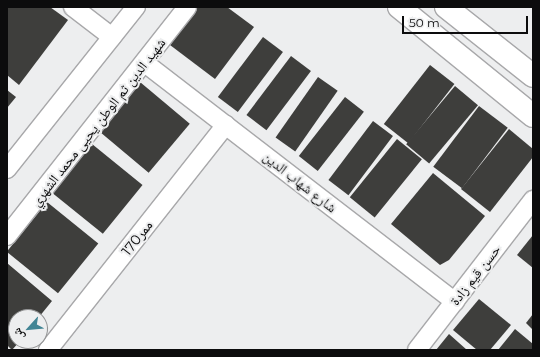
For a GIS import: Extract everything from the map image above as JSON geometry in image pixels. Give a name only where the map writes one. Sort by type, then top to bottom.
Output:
[{"type":"street","points":[[73,7],[112,37]]},
{"type":"street","points":[[7,168],[136,7]]},
{"type":"street","name":"شهيد الدين ثم الوطن يحيى محمد الشهري","points":[[7,236],[145,63],[187,7]]},
{"type":"street","points":[[399,7],[533,116]]},
{"type":"street","points":[[446,7],[533,76]]},
{"type":"street","name":"شارع شهاب الدين","points":[[145,63],[455,302]]},
{"type":"street","name":"ممر170","points":[[48,350],[226,125]]},
{"type":"street","name":"حسن قيم زادة","points":[[417,350],[533,200]]},
{"type":"building","points":[[7,7],[50,7],[68,20],[19,85],[7,75]]},
{"type":"building","points":[[198,7],[227,7],[254,27],[215,79],[170,45]]},
{"type":"building","points":[[263,37],[283,52],[238,112],[218,97]]},
{"type":"building","points":[[291,56],[311,71],[266,130],[246,115]]},
{"type":"building","points":[[430,65],[454,84],[408,143],[384,124]]},
{"type":"building","points":[[318,77],[338,91],[295,151],[276,138]]},
{"type":"building","points":[[140,82],[190,124],[149,173],[99,131]]},
{"type":"building","points":[[455,86],[478,105],[429,164],[406,144]]},
{"type":"building","points":[[7,90],[16,97],[7,108]]},
{"type":"building","points":[[345,97],[364,112],[318,171],[299,156]]},
{"type":"building","points":[[479,106],[508,128],[462,188],[433,167]]},
{"type":"building","points":[[373,121],[393,136],[348,195],[328,180]]},
{"type":"building","points":[[509,129],[533,149],[533,157],[490,212],[461,189]]},
{"type":"building","points":[[397,139],[422,159],[375,217],[350,197]]},
{"type":"building","points":[[92,144],[143,185],[103,234],[52,193]]},
{"type":"building","points":[[433,173],[485,216],[449,260],[440,265],[391,224]]},
{"type":"building","points":[[47,202],[98,244],[58,293],[7,252]]},
{"type":"building","points":[[533,235],[533,268],[517,255]]},
{"type":"building","points":[[7,263],[52,301],[46,309],[8,309],[8,346]]},
{"type":"building","points":[[479,299],[511,325],[490,350],[477,350],[453,330]]},
{"type":"building","points":[[533,314],[533,330],[526,323]]},
{"type":"building","points":[[515,329],[533,344],[533,350],[498,350]]},
{"type":"building","points":[[449,334],[467,350],[436,350]]}]
